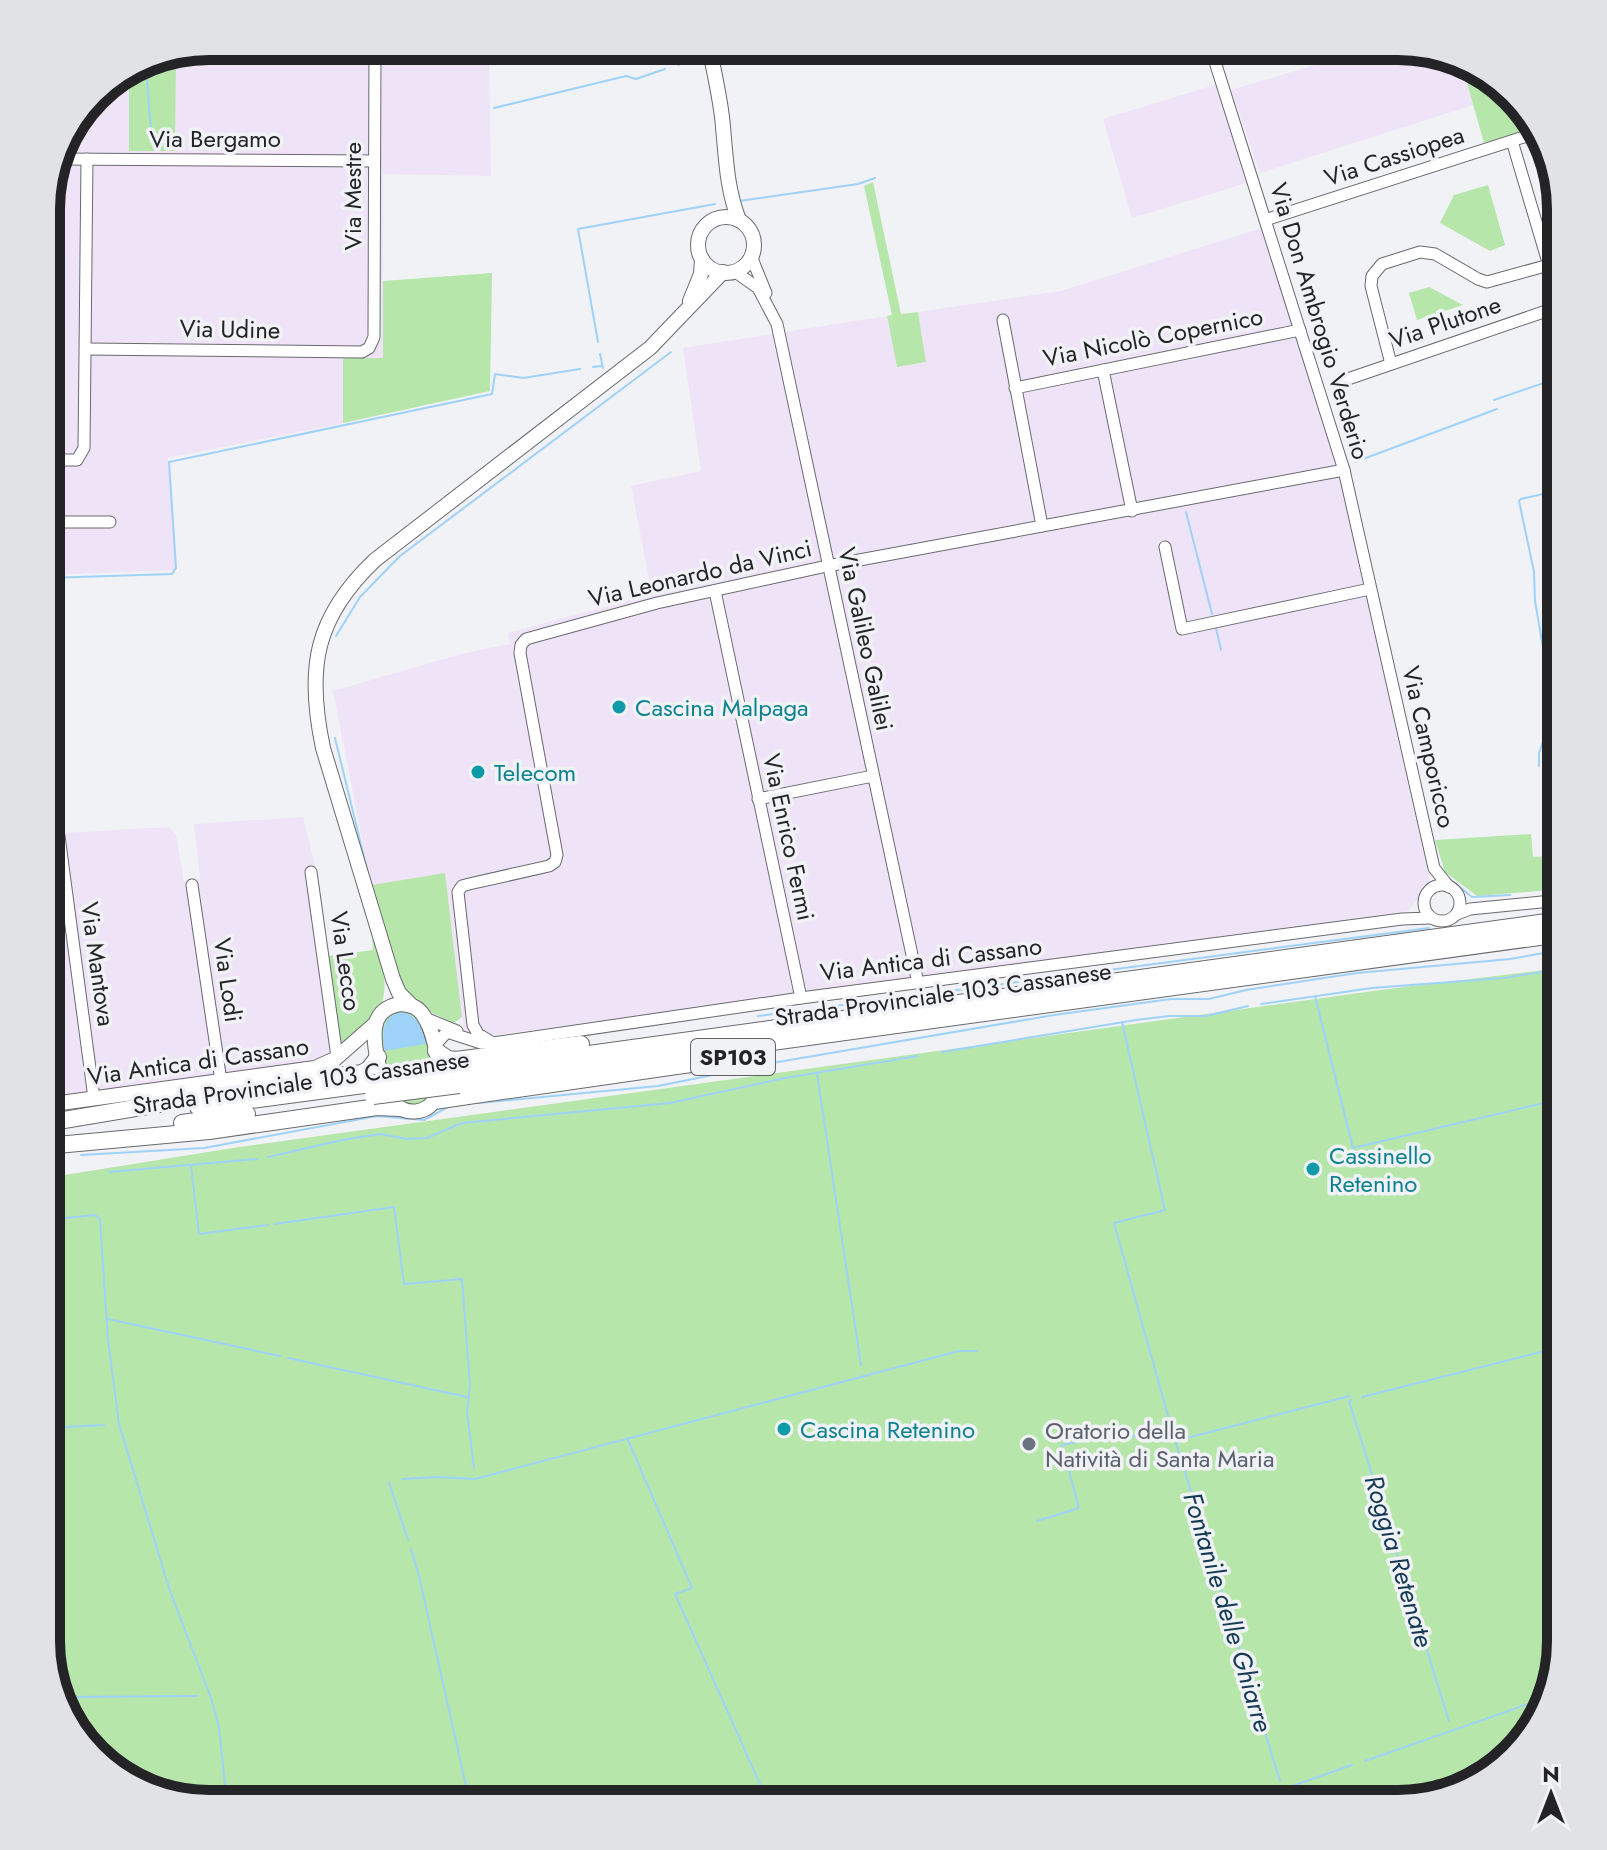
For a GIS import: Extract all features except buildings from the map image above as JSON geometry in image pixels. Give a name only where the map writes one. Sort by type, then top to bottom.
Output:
[{"type":"highway","name":"Strada Provinciale 103 Cassanese","points":[[60,1142],[372,1090],[1008,996],[1547,922]]},
{"type":"highway","name":"Strada Provinciale 103 Cassanese","points":[[458,1078],[1031,1006],[1547,936]]},
{"type":"highway","name":"SP103","points":[[435,1048],[448,1059],[456,1060],[748,1022],[1008,996]]},
{"type":"highway","name":"SP103","points":[[434,1101],[712,1061],[1031,1006]]},
{"type":"highway","name":"SP103","points":[[60,1123],[259,1087],[359,1073],[369,1069],[377,1053]]},
{"type":"highway","name":"Strada Provinciale 103 Cassanese","points":[[60,1123],[372,1090]]},
{"type":"highway","name":"SP103","points":[[60,1143],[209,1131],[382,1106],[399,1108]]},
{"type":"main road","points":[[712,60],[722,114],[726,168],[739,220]]},
{"type":"main road","points":[[716,219],[722,201],[726,168]]},
{"type":"main road","points":[[393,979],[379,1018],[377,1053],[388,1094],[399,1108],[417,1111],[434,1101],[440,1085],[435,1048],[425,1018],[399,993],[393,979],[321,740],[315,670],[323,632],[347,591],[375,560],[650,348],[682,317],[728,272],[743,266],[751,256],[753,238],[739,220],[729,217],[706,224],[699,236],[701,274],[682,317]]},
{"type":"main road","points":[[702,259],[711,268],[728,272]]},
{"type":"main road","points":[[379,1018],[395,1005],[412,1006]]},
{"type":"main road","name":"Via Antica di Cassano","points":[[60,1103],[315,1068],[337,1057],[379,1018]]},
{"type":"main road","points":[[349,1046],[363,1042],[377,1053]]},
{"type":"street","name":"Via Mestre","points":[[371,345],[374,337],[375,60]]},
{"type":"street","name":"Via Don Ambrogio Verderio","points":[[1214,60],[1344,470],[1376,612]]},
{"type":"street","name":"Via Cassiopea","points":[[1265,220],[1528,136]]},
{"type":"street","points":[[1512,141],[1547,258]]},
{"type":"street","name":"Via Bergamo","points":[[69,159],[374,161]]},
{"type":"street","points":[[60,460],[77,460],[84,445],[87,159]]},
{"type":"street","points":[[1391,364],[1371,286],[1372,276],[1382,264],[1427,252],[1487,282],[1547,266]]},
{"type":"street","name":"Via Galileo Galilei","points":[[751,256],[777,324],[918,983]]},
{"type":"street","name":"Via Galileo Galilei","points":[[728,272],[755,285],[769,305]]},
{"type":"street","name":"Via Plutone","points":[[1342,381],[1547,311]]},
{"type":"street","name":"Via Nicolò Copernico","points":[[1003,320],[1042,526]]},
{"type":"street","name":"Via Nicolò Copernico","points":[[1015,388],[1300,330]]},
{"type":"street","name":"Via Udine","points":[[86,349],[362,352],[371,345]]},
{"type":"street","points":[[1103,370],[1132,511]]},
{"type":"street","name":"Via Leonardo da Vinci","points":[[473,1025],[457,898],[459,890],[469,884],[548,867],[555,862],[557,855],[520,653],[522,644],[531,637],[657,603],[827,566],[1344,470]]},
{"type":"street","points":[[60,522],[110,522]]},
{"type":"street","points":[[1165,547],[1182,629],[1370,589]]},
{"type":"street","name":"Via Enrico Fermi","points":[[715,591],[801,998]]},
{"type":"street","name":"Via Camporicco","points":[[1376,612],[1434,868],[1449,887]]},
{"type":"street","points":[[758,799],[873,776]]},
{"type":"street","name":"Via Mantova","points":[[60,843],[94,1098]]},
{"type":"street","points":[[1434,868],[1424,905],[1431,918],[1444,921],[1470,909],[1547,902]]},
{"type":"street","name":"Via Lecco","points":[[311,872],[337,1057]]},
{"type":"street","name":"Via Lodi","points":[[192,885],[221,1081]]},
{"type":"street","points":[[1430,890],[1438,886],[1449,887],[1459,899],[1476,906],[1505,907]]},
{"type":"street","points":[[1457,914],[1459,899]]},
{"type":"street","points":[[1402,919],[1414,915],[1424,905]]},
{"type":"street","name":"Via Antica di Cassano","points":[[435,1048],[447,1032],[493,1043],[801,998],[1402,919],[1431,918]]},
{"type":"street","name":"Via Antica di Cassano","points":[[425,1018],[466,1037]]},
{"type":"street","points":[[466,1037],[473,1025]]},
{"type":"street","points":[[473,1025],[478,1034],[493,1043]]},
{"type":"shaded area","points":[[489,60],[491,176],[383,174],[383,359],[343,358],[343,423],[168,458],[176,570],[60,574],[60,199],[65,170],[80,134],[111,97],[134,80],[152,71],[189,61]]},
{"type":"shaded area","points":[[1332,60],[1408,60],[1465,75],[1473,105],[1260,173],[1231,90]]},
{"type":"shaded area","points":[[1218,84],[1250,182],[1132,218],[1103,119]]},
{"type":"shaded area","points":[[1265,227],[1332,443],[1430,883],[1408,911],[488,1036],[464,1031],[445,873],[371,885],[333,691],[465,653],[510,644],[508,633],[652,594],[631,486],[701,471],[683,348],[887,316],[897,367],[926,362],[918,312],[1061,291]]},
{"type":"shaded area","points":[[303,817],[315,865],[341,1060],[60,1108],[60,818],[64,833],[169,827],[176,835],[184,882],[200,879],[194,824]]},
{"type":"green space","points":[[176,64],[175,151],[129,151],[129,83],[152,71]]},
{"type":"green space","points":[[1465,75],[1496,97],[1525,131],[1484,143]]},
{"type":"green space","points":[[873,182],[901,314],[918,312],[926,362],[897,367],[887,316],[892,315],[864,186]]},
{"type":"green space","points":[[1488,185],[1505,245],[1490,251],[1440,223],[1454,195]]},
{"type":"green space","points":[[492,273],[490,391],[343,423],[343,358],[383,358],[383,281]]},
{"type":"green space","points":[[1429,287],[1463,305],[1417,320],[1409,293]]},
{"type":"green space","points":[[1531,834],[1533,857],[1547,856],[1547,890],[1477,896],[1445,872],[1435,840]]},
{"type":"green space","points":[[445,873],[462,1017],[454,1023],[421,1006],[405,989],[388,945],[372,885]]},
{"type":"green space","points":[[372,937],[383,972],[385,986],[382,1001],[369,1024],[341,1044],[328,956],[373,950]]},
{"type":"green space","points":[[1547,970],[1547,1651],[1532,1707],[1516,1732],[1481,1765],[1446,1782],[1408,1790],[199,1790],[143,1775],[118,1759],[85,1724],[68,1689],[61,1661],[60,1176],[239,1147]]},
{"type":"green space","points":[[400,1009],[415,1014],[430,1054],[432,1096],[421,1105],[403,1104],[387,1075],[380,1037],[381,1025],[387,1014]]},
{"type":"water","points":[[401,1012],[416,1019],[426,1044],[384,1051],[386,1022]]},
{"type":"waterway","points":[[678,65],[691,60]]},
{"type":"waterway","points":[[494,108],[626,76],[636,79],[665,69]]},
{"type":"waterway","points":[[146,74],[155,148]]},
{"type":"waterway","points":[[739,201],[858,184],[875,178]]},
{"type":"waterway","points":[[598,342],[578,229],[715,204]]},
{"type":"waterway","points":[[336,636],[360,597],[400,556],[671,352]]},
{"type":"waterway","points":[[600,354],[603,368]]},
{"type":"waterway","points":[[593,367],[601,366]]},
{"type":"waterway","points":[[60,578],[172,574],[176,568],[169,462],[492,394],[495,374],[523,378],[580,369]]},
{"type":"waterway","points":[[1494,400],[1547,382]]},
{"type":"waterway","points":[[1355,462],[1497,409]]},
{"type":"waterway","points":[[1547,493],[1519,501],[1534,572],[1535,601],[1547,670]]},
{"type":"waterway","points":[[1186,512],[1212,614]]},
{"type":"waterway","points":[[1216,628],[1221,650]]},
{"type":"waterway","points":[[1539,766],[1539,753],[1547,731]]},
{"type":"waterway","points":[[335,738],[367,869]]},
{"type":"waterway","points":[[1450,879],[1472,897],[1510,895]]},
{"type":"waterway","points":[[758,1016],[1429,928]]},
{"type":"waterway","points":[[478,1103],[658,1086],[778,1062],[1054,1015],[1171,999],[1209,999],[1246,990],[1357,973],[1510,959],[1547,952]]},
{"type":"waterway","points":[[1261,1004],[1372,988],[1503,978],[1547,971]]},
{"type":"waterway","points":[[1315,996],[1353,1148],[1547,1102]]},
{"type":"waterway","points":[[942,1052],[1136,1020],[1206,1016],[1248,1006]]},
{"type":"waterway","name":"Fontanile delle Ghiarre","points":[[1122,1022],[1165,1210],[1114,1223],[1172,1430]]},
{"type":"waterway","points":[[268,1157],[380,1134],[407,1139],[427,1138],[462,1123],[670,1103],[785,1078],[918,1056]]},
{"type":"waterway","points":[[389,1065],[429,1060]]},
{"type":"waterway","points":[[817,1074],[861,1365]]},
{"type":"waterway","points":[[81,1155],[204,1148],[377,1116],[424,1120],[448,1107]]},
{"type":"waterway","points":[[109,1172],[257,1159]]},
{"type":"waterway","points":[[191,1166],[199,1234],[268,1225]]},
{"type":"waterway","points":[[275,1224],[394,1207],[404,1284],[462,1279],[470,1385],[467,1412],[474,1468]]},
{"type":"waterway","points":[[60,1219],[95,1215],[100,1219],[108,1340],[119,1424],[170,1591],[211,1698],[219,1727],[226,1790]]},
{"type":"waterway","points":[[108,1319],[280,1356]]},
{"type":"waterway","points":[[402,1479],[475,1479],[959,1351],[977,1351]]},
{"type":"waterway","points":[[1362,1397],[1547,1351]]},
{"type":"waterway","points":[[288,1358],[467,1397]]},
{"type":"waterway","points":[[1037,1521],[1079,1508],[1062,1445],[1113,1434],[1175,1441],[1350,1396]]},
{"type":"waterway","name":"Roggia Retenate","points":[[1352,1400],[1349,1401],[1449,1721]]},
{"type":"waterway","points":[[60,1427],[104,1425]]},
{"type":"waterway","points":[[628,1440],[692,1588],[675,1594],[763,1790]]},
{"type":"waterway","name":"Fontanile delle Ghiarre","points":[[1176,1443],[1280,1781]]},
{"type":"waterway","points":[[389,1482],[408,1540]]},
{"type":"waterway","points":[[411,1549],[467,1790]]},
{"type":"waterway","points":[[71,1697],[197,1696]]},
{"type":"waterway","points":[[1365,1761],[1534,1702]]},
{"type":"waterway","points":[[1281,1790],[1352,1765]]},
{"type":"place","name":"Cascina Malpaga","points":[[619,707]]},
{"type":"place","name":"Telecom","points":[[478,772]]},
{"type":"place","name":"Cassinello Retenino","points":[[1313,1169]]},
{"type":"place","name":"Cascina Retenino","points":[[784,1429]]},
{"type":"place","name":"Oratorio della Natività di Santa Maria","points":[[1029,1444]]}]
